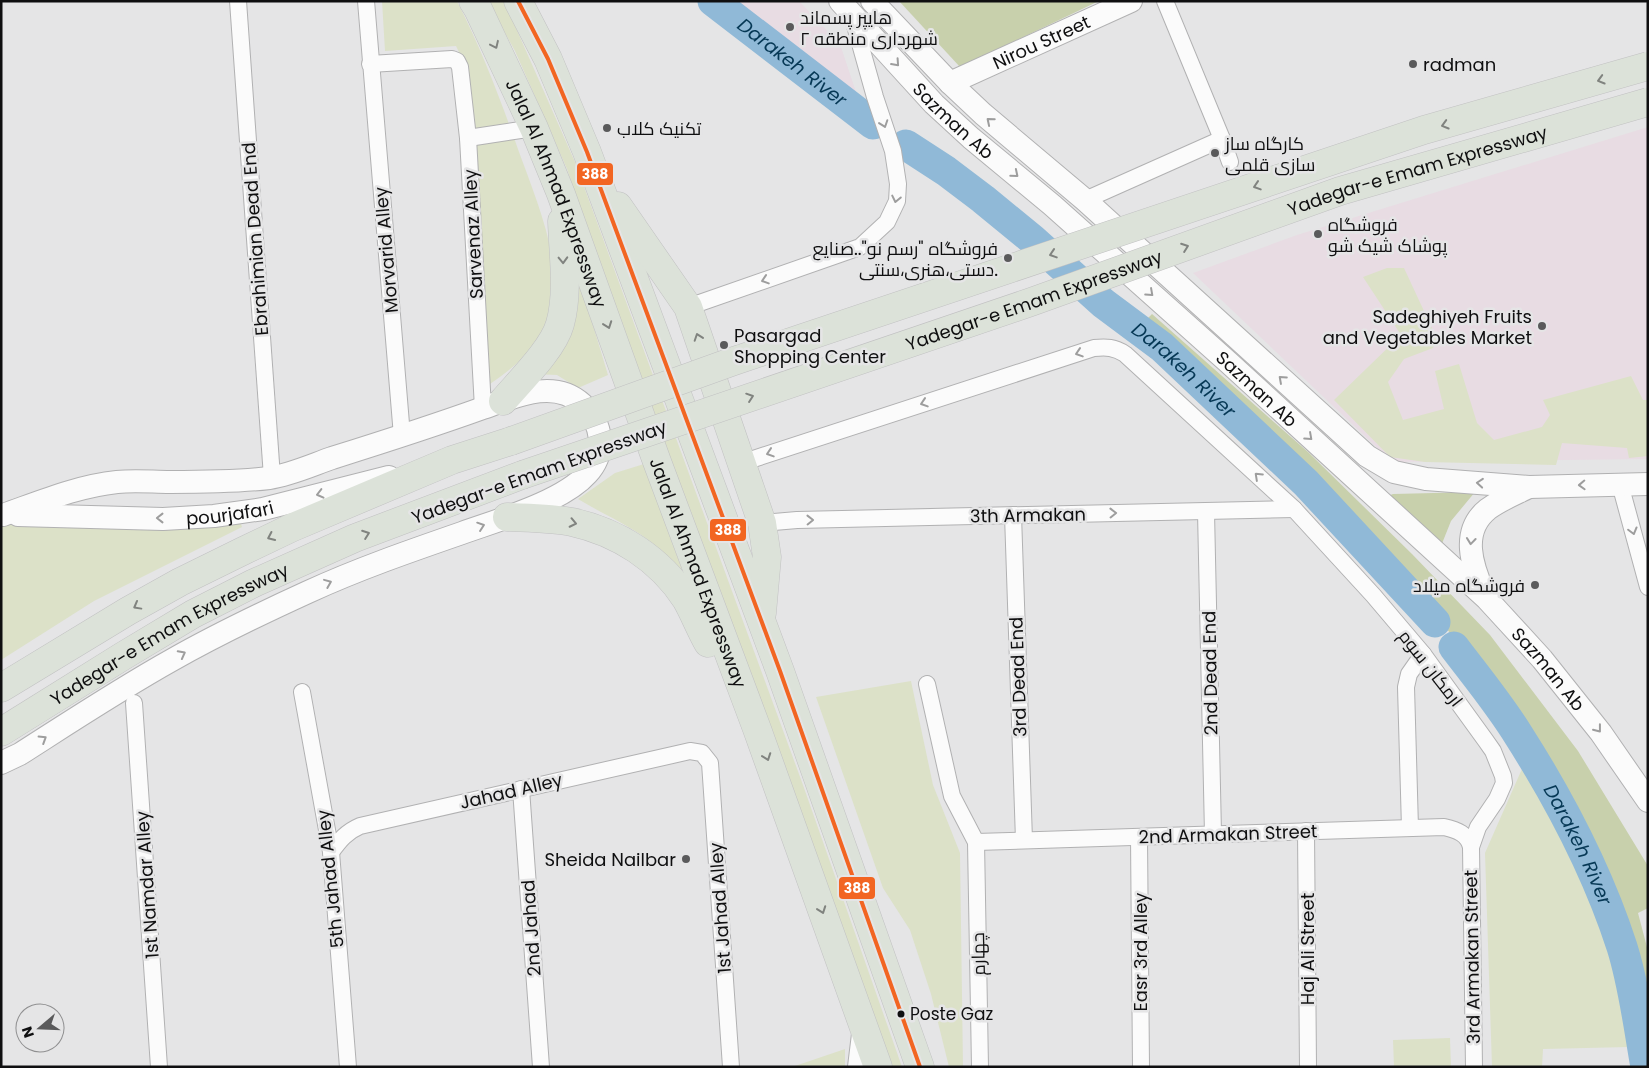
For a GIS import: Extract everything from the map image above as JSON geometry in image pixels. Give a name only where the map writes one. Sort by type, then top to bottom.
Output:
[{"type":"highway","name":"Jalal Al Ahmad Expressway","points":[[473,1],[534,128],[561,194],[659,468],[757,729],[878,1067]]},
{"type":"highway","points":[[518,1],[548,59],[594,171],[761,620],[920,1067]]},
{"type":"highway","name":"Yadegar-e Emam Expressway","points":[[1,688],[84,637],[180,582],[291,528],[452,460],[734,361],[1424,130],[1648,66]]},
{"type":"highway","name":"Yadegar-e Emam Expressway","points":[[1,732],[193,614],[355,538],[522,475],[1031,302],[1340,191],[1648,102]]},
{"type":"highway","points":[[594,171],[688,307],[762,523],[767,558],[761,620]]},
{"type":"highway","points":[[493,404],[536,363],[560,325],[564,296],[561,194]]},
{"type":"highway","points":[[507,518],[554,519],[591,527],[631,546],[652,559],[670,578],[685,599],[757,729]]},
{"type":"main road","name":"Sazman Ab","points":[[872,1],[950,83],[983,114],[1080,195],[1367,456],[1394,472],[1426,478],[1529,487],[1648,484]]},
{"type":"main road","name":"Nirou Street","points":[[950,83],[1131,1]]},
{"type":"main road","name":"Sazman Ab","points":[[845,7],[934,104],[971,138],[1052,205],[1246,378],[1486,599],[1542,659],[1601,733],[1648,801]]},
{"type":"main road","points":[[1052,205],[1080,195]]},
{"type":"main road","points":[[1228,362],[1254,353]]},
{"type":"main road","points":[[1246,378],[1254,353]]},
{"type":"main road","points":[[1,763],[20,754],[172,660],[232,628],[364,568],[507,518],[550,499],[576,484],[588,474],[596,461],[601,439],[594,416],[579,401],[562,392],[540,390],[272,478],[202,482],[120,481],[99,484],[65,493],[2,515]]},
{"type":"main road","name":"pourjafari","points":[[2,515],[163,519],[214,516],[263,509],[452,460]]},
{"type":"main road","points":[[1486,599],[1471,556],[1470,543],[1473,530],[1478,518],[1489,508],[1529,487]]},
{"type":"main road","points":[[859,1067],[864,1025]]},
{"type":"street","name":"Ebrahimian Dead End","points":[[238,1],[272,478]]},
{"type":"street","name":"Morvarid Alley","points":[[366,1],[402,436]]},
{"type":"street","points":[[1165,1],[1230,162]]},
{"type":"street","points":[[688,307],[860,247],[887,222],[897,201],[898,184],[894,151],[845,7]]},
{"type":"street","name":"Sarvenaz Alley","points":[[370,64],[452,59],[457,61],[460,67],[493,404]]},
{"type":"street","points":[[468,138],[534,128]]},
{"type":"street","points":[[1080,195],[1222,139]]},
{"type":"street","name":"ارمکان سوم","points":[[741,463],[1094,348],[1107,346],[1115,348],[1125,354],[1294,509],[1373,595],[1423,654],[1489,746],[1503,776],[1502,789],[1478,827],[1471,847]]},
{"type":"street","points":[[1620,484],[1648,587]]},
{"type":"street","name":"3th Armakan","points":[[762,523],[797,520],[1294,509]]},
{"type":"street","name":"2nd Dead End","points":[[1206,512],[1213,834]]},
{"type":"street","name":"3rd Dead End","points":[[1013,515],[1024,840]]},
{"type":"street","points":[[1410,828],[1406,687],[1410,674],[1423,654]]},
{"type":"street","points":[[927,684],[952,796],[976,842]]},
{"type":"street","name":"5th Jahad Alley","points":[[302,692],[330,852],[348,1067]]},
{"type":"street","name":"1st Namdar Alley","points":[[134,703],[159,1067]]},
{"type":"street","name":"Jahad Alley","points":[[330,852],[343,836],[350,830],[360,826],[690,751],[702,753]]},
{"type":"street","name":"1st Jahad Alley","points":[[702,753],[710,763],[732,1067]]},
{"type":"street","name":"2nd Jahad","points":[[521,789],[541,1067]]},
{"type":"street","name":"2nd Armakan Street","points":[[976,842],[1444,827],[1464,834],[1471,847]]},
{"type":"street","name":"Haj Ali Street","points":[[1306,832],[1308,1067]]},
{"type":"street","name":"Easr 3rd Alley","points":[[1140,836],[1141,1067]]},
{"type":"street","name":"چهارم","points":[[976,842],[980,1067]]},
{"type":"street","name":"3rd Armakan Street","points":[[1471,847],[1474,1067]]},
{"type":"shaded area","points":[[724,1],[799,1],[840,44],[861,107]]},
{"type":"shaded area","points":[[1648,127],[1648,459],[1392,462],[1193,273],[1297,235]]},
{"type":"green space","points":[[382,1],[457,1],[475,38],[498,95],[533,189],[545,228],[550,248],[555,288],[552,312],[543,332],[531,349],[516,364],[490,384],[474,113],[468,71],[456,46],[385,51]]},
{"type":"green space","points":[[487,1],[504,1],[575,162],[803,785],[902,1067],[889,1067],[608,292],[567,169],[515,51]]},
{"type":"green space","points":[[899,1],[1099,1],[960,67]]},
{"type":"green space","points":[[573,259],[608,375],[578,388],[557,375],[534,374]]},
{"type":"green space","points":[[1387,268],[1404,268],[1437,339],[1433,348],[1404,359],[1388,382],[1403,420],[1444,409],[1435,371],[1459,364],[1477,423],[1494,440],[1542,427],[1550,415],[1543,400],[1631,376],[1643,400],[1648,400],[1648,456],[1629,458],[1627,448],[1562,443],[1556,465],[1425,462],[1390,457],[1334,400],[1401,335],[1363,277]]},
{"type":"green space","points":[[1152,314],[1308,452],[1412,554],[1490,635],[1578,751],[1648,866],[1648,908],[1638,913],[1648,951],[1648,1051],[1630,956],[1573,811],[1496,687],[1319,483],[1143,323]]},
{"type":"green space","points":[[644,464],[690,592],[669,560],[657,547],[636,531],[578,499],[615,473]]},
{"type":"green space","points":[[1475,492],[1451,521],[1441,546],[1388,496],[1393,494]]},
{"type":"green space","points":[[240,521],[242,527],[94,601],[1,660],[1,525]]},
{"type":"green space","points":[[911,681],[933,785],[960,853],[963,1067],[949,1067],[931,994],[910,930],[883,888],[816,697]]},
{"type":"green space","points":[[1525,762],[1572,845],[1613,949],[1629,1047],[1543,1049],[1542,1067],[1492,1067],[1485,853]]},
{"type":"green space","points":[[1450,1038],[1451,1067],[1394,1067],[1393,1040]]},
{"type":"green space","points":[[845,1049],[845,1067],[792,1067]]},
{"type":"waterway","name":"Darakeh River","points":[[713,1],[873,124]]},
{"type":"waterway","name":"Darakeh River","points":[[906,145],[946,171],[983,199],[1033,240],[1103,303],[1162,347],[1306,483],[1435,622]]},
{"type":"waterway","name":"Darakeh River","points":[[1454,647],[1512,724],[1564,812],[1590,865],[1602,892],[1626,961],[1646,1067]]},
{"type":"transit line","name":"388","points":[[518,1],[548,59],[587,152],[780,671],[920,1067]]},
{"type":"place","name":"هایپر پسماند شهرداری منطقه ۲","points":[[790,27]]},
{"type":"place","name":"radman","points":[[1413,64]]},
{"type":"place","name":"تکنیک کلاب","points":[[607,128]]},
{"type":"place","name":"کارگاه ساز سازی قلمی","points":[[1215,153]]},
{"type":"place","name":"فروشگاه پوشاک شیک شو","points":[[1318,234]]},
{"type":"place","name":"فروشگاه \"رسم نو\"..صنایع دستی،هنری،سنتی.","points":[[1008,258]]},
{"type":"place","name":"Sadeghiyeh Fruits and Vegetables Market","points":[[1542,326]]},
{"type":"place","name":"Pasargad Shopping Center","points":[[724,345]]},
{"type":"place","name":"فروشگاه میلاد","points":[[1535,585]]},
{"type":"place","name":"Sheida Nailbar","points":[[686,859]]},
{"type":"place","name":"Poste Gaz","points":[[901,1014]]}]
